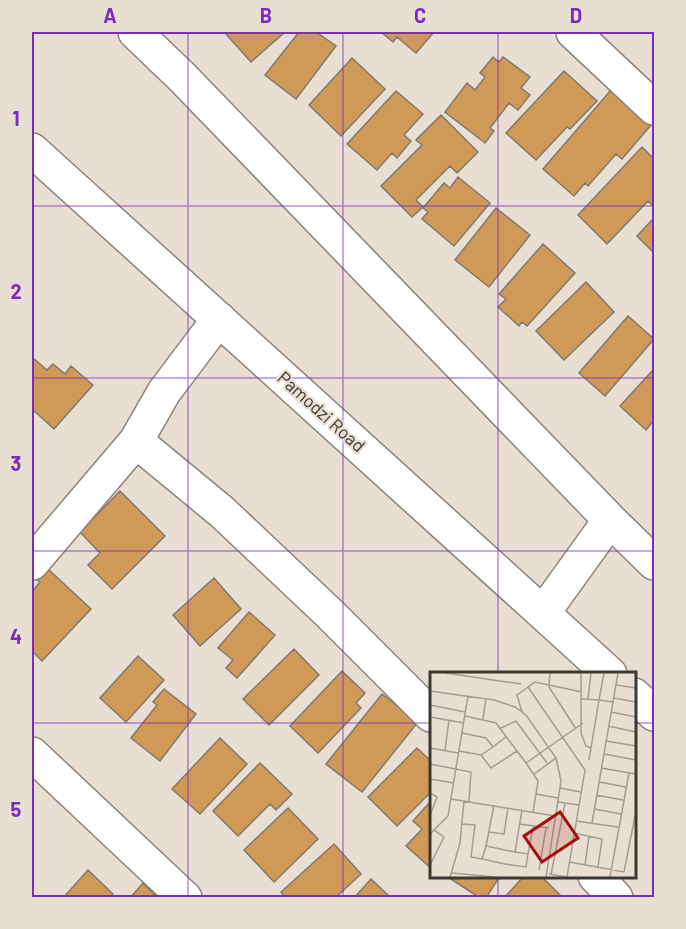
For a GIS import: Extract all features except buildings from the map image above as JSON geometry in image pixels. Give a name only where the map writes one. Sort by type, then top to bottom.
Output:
[{"type":"street","points":[[135,32],[182,77],[610,520],[654,562]]},
{"type":"street","points":[[573,32],[654,108]]},
{"type":"street","name":"Pamodzi Road","points":[[32,150],[608,672]]},
{"type":"street","points":[[32,563],[136,441],[164,392],[219,319]]},
{"type":"street","points":[[136,441],[222,512],[330,614],[430,714]]},
{"type":"street","points":[[543,613],[610,520]]},
{"type":"street","points":[[635,697],[654,714]]},
{"type":"street","points":[[32,754],[185,897]]},
{"type":"street","points":[[596,878],[616,897]]}]
